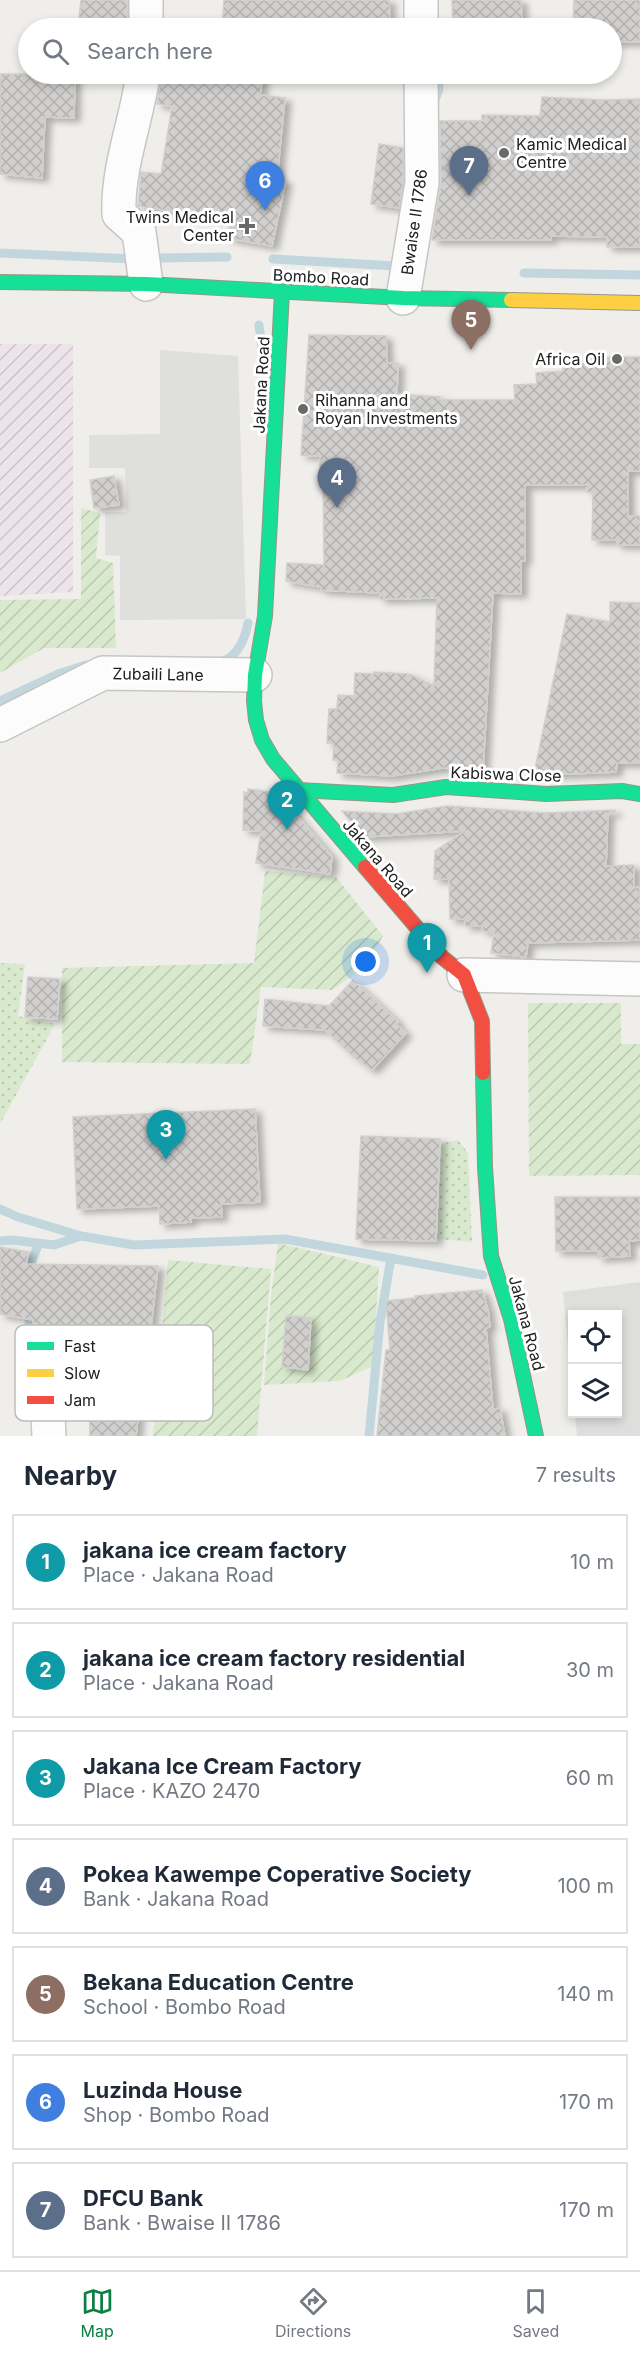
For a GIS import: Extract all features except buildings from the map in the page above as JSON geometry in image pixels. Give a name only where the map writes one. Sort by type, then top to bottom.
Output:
[{"type":"street","points":[[147,0],[147,18]]},
{"type":"street","points":[[421,0],[421,18]]},
{"type":"street","points":[[142,84],[118,201],[119,214],[139,232],[146,284]]},
{"type":"street","name":"Bwaise II 1786","points":[[403,298],[422,183],[421,84]]},
{"type":"street","name":"Bombo Road","points":[[0,282],[146,284],[403,298],[640,303]]},
{"type":"street","name":"Jakana Road","points":[[282,292],[265,616],[255,675],[256,720],[262,740],[273,759],[298,790],[442,957],[464,975],[482,1021],[485,1167],[491,1256],[512,1319],[537,1436]]},
{"type":"street","name":"Zubaili Lane","points":[[0,725],[103,673],[255,675]]},
{"type":"street","name":"Kabiswa Close","points":[[298,790],[393,795],[446,787],[546,794],[622,791],[640,794]]},
{"type":"street","points":[[464,975],[640,979]]},
{"type":"street","points":[[48,1421],[49,1436]]},
{"type":"shaded area","points":[[0,344],[73,344],[73,592],[0,596]]},
{"type":"shaded area","points":[[160,350],[238,356],[246,619],[120,620],[120,556],[105,555],[105,512],[126,512],[125,468],[89,468],[89,435],[160,434]]},
{"type":"shaded area","points":[[640,1282],[640,1436],[577,1436],[575,1418],[622,1418],[622,1310],[568,1310],[568,1347],[563,1292]]},
{"type":"green space","points":[[81,508],[100,513],[96,558],[113,563],[116,648],[44,648],[0,673],[0,600],[81,599]]},
{"type":"green space","points":[[265,871],[336,877],[383,936],[364,968],[332,990],[261,987],[250,1064],[62,1062],[62,968],[254,963]]},
{"type":"green space","points":[[0,963],[25,964],[18,1016],[55,1024],[0,1124]]},
{"type":"green space","points":[[528,1003],[621,1003],[621,1044],[640,1044],[640,1175],[529,1176]]},
{"type":"green space","points":[[458,1140],[468,1153],[472,1242],[437,1239],[442,1143]]},
{"type":"green space","points":[[278,1243],[379,1267],[373,1366],[340,1381],[264,1385],[271,1295]]},
{"type":"green space","points":[[168,1260],[271,1269],[257,1436],[153,1436],[154,1421],[213,1421],[213,1325],[162,1325]]},
{"type":"waterway","points":[[434,103],[439,84]]},
{"type":"waterway","points":[[0,253],[134,259]]},
{"type":"waterway","points":[[153,258],[227,257]]},
{"type":"waterway","points":[[273,259],[396,266],[397,260]]},
{"type":"waterway","points":[[524,273],[640,275]]},
{"type":"waterway","points":[[259,325],[264,362]]},
{"type":"waterway","points":[[216,662],[223,661],[234,654],[245,636],[248,623]]},
{"type":"waterway","points":[[0,701],[58,674],[86,665]]},
{"type":"waterway","points":[[0,1209],[18,1217],[81,1236],[134,1245],[285,1239],[483,1275]]},
{"type":"waterway","points":[[0,1241],[12,1240],[54,1245],[81,1236]]},
{"type":"waterway","points":[[29,1276],[38,1245]]},
{"type":"waterway","points":[[369,1436],[380,1322],[391,1258]]},
{"type":"waterway","points":[[27,1308],[30,1325]]},
{"type":"traffic: fast","points":[[0,282],[146,284],[403,298],[511,300]]},
{"type":"traffic: fast","points":[[282,292],[265,616],[255,675],[256,720],[262,740],[273,759],[365,867]]},
{"type":"traffic: fast","points":[[298,790],[393,795],[446,787],[546,794],[622,791],[640,794]]},
{"type":"traffic: fast","points":[[483,1073],[485,1167],[491,1256],[511,1319],[536,1436]]},
{"type":"traffic: slow","points":[[511,300],[640,303]]},
{"type":"traffic: jam","points":[[365,867],[442,957],[464,975],[482,1021],[483,1073]]},
{"type":"place","name":"Kamic Medical Centre","points":[[504,153]]},
{"type":"place","name":"DFCU Bank","points":[[469,196]]},
{"type":"place","name":"Luzinda House","points":[[265,211]]},
{"type":"place","name":"Twins Medical Center","points":[[247,226]]},
{"type":"place","name":"Bekana Education Centre","points":[[471,350]]},
{"type":"place","name":"Africa Oil","points":[[617,359]]},
{"type":"place","name":"Rihanna and Royan Investments","points":[[303,409]]},
{"type":"place","name":"Pokea Kawempe Coperative Society","points":[[337,508]]},
{"type":"place","name":"jakana ice cream factory residential","points":[[287,830]]},
{"type":"place","name":"jakana ice cream factory","points":[[427,973]]},
{"type":"place","name":"Jakana Ice Cream Factory","points":[[166,1160]]}]
